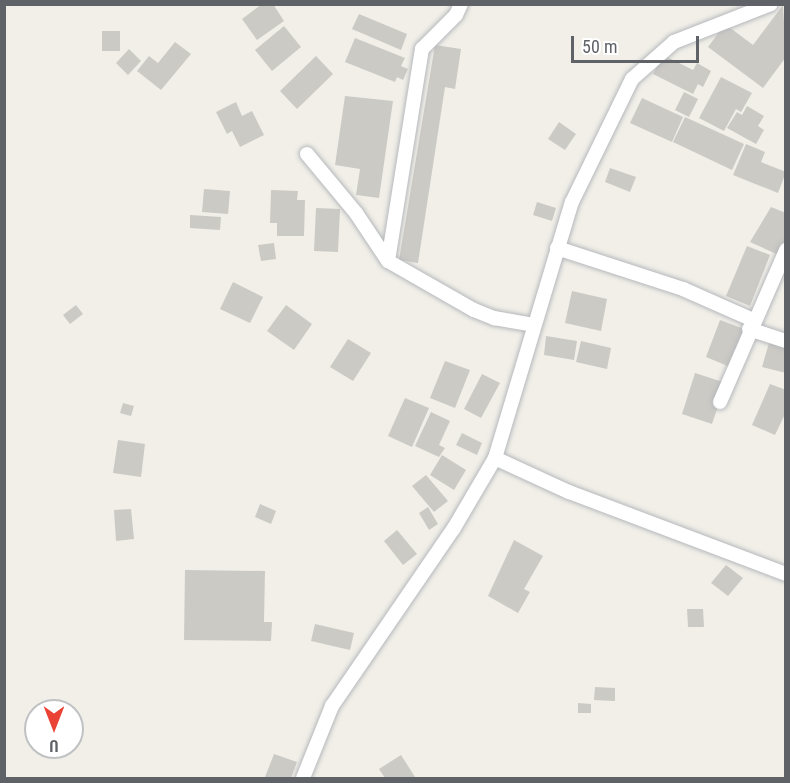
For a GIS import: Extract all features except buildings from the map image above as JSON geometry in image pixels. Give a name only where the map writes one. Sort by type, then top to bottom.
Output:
[{"type":"street","points":[[388,261],[422,49],[456,15],[461,4]]},
{"type":"street","points":[[303,778],[332,706],[454,528],[495,458],[520,382],[533,325],[572,202],[632,79],[674,42],[771,4]]},
{"type":"street","points":[[308,154],[330,179],[388,261],[438,292],[494,318],[533,325]]},
{"type":"street","points":[[558,248],[683,289],[786,341]]},
{"type":"street","points":[[720,402],[751,324],[786,250]]},
{"type":"street","points":[[495,458],[569,492],[786,574]]}]
